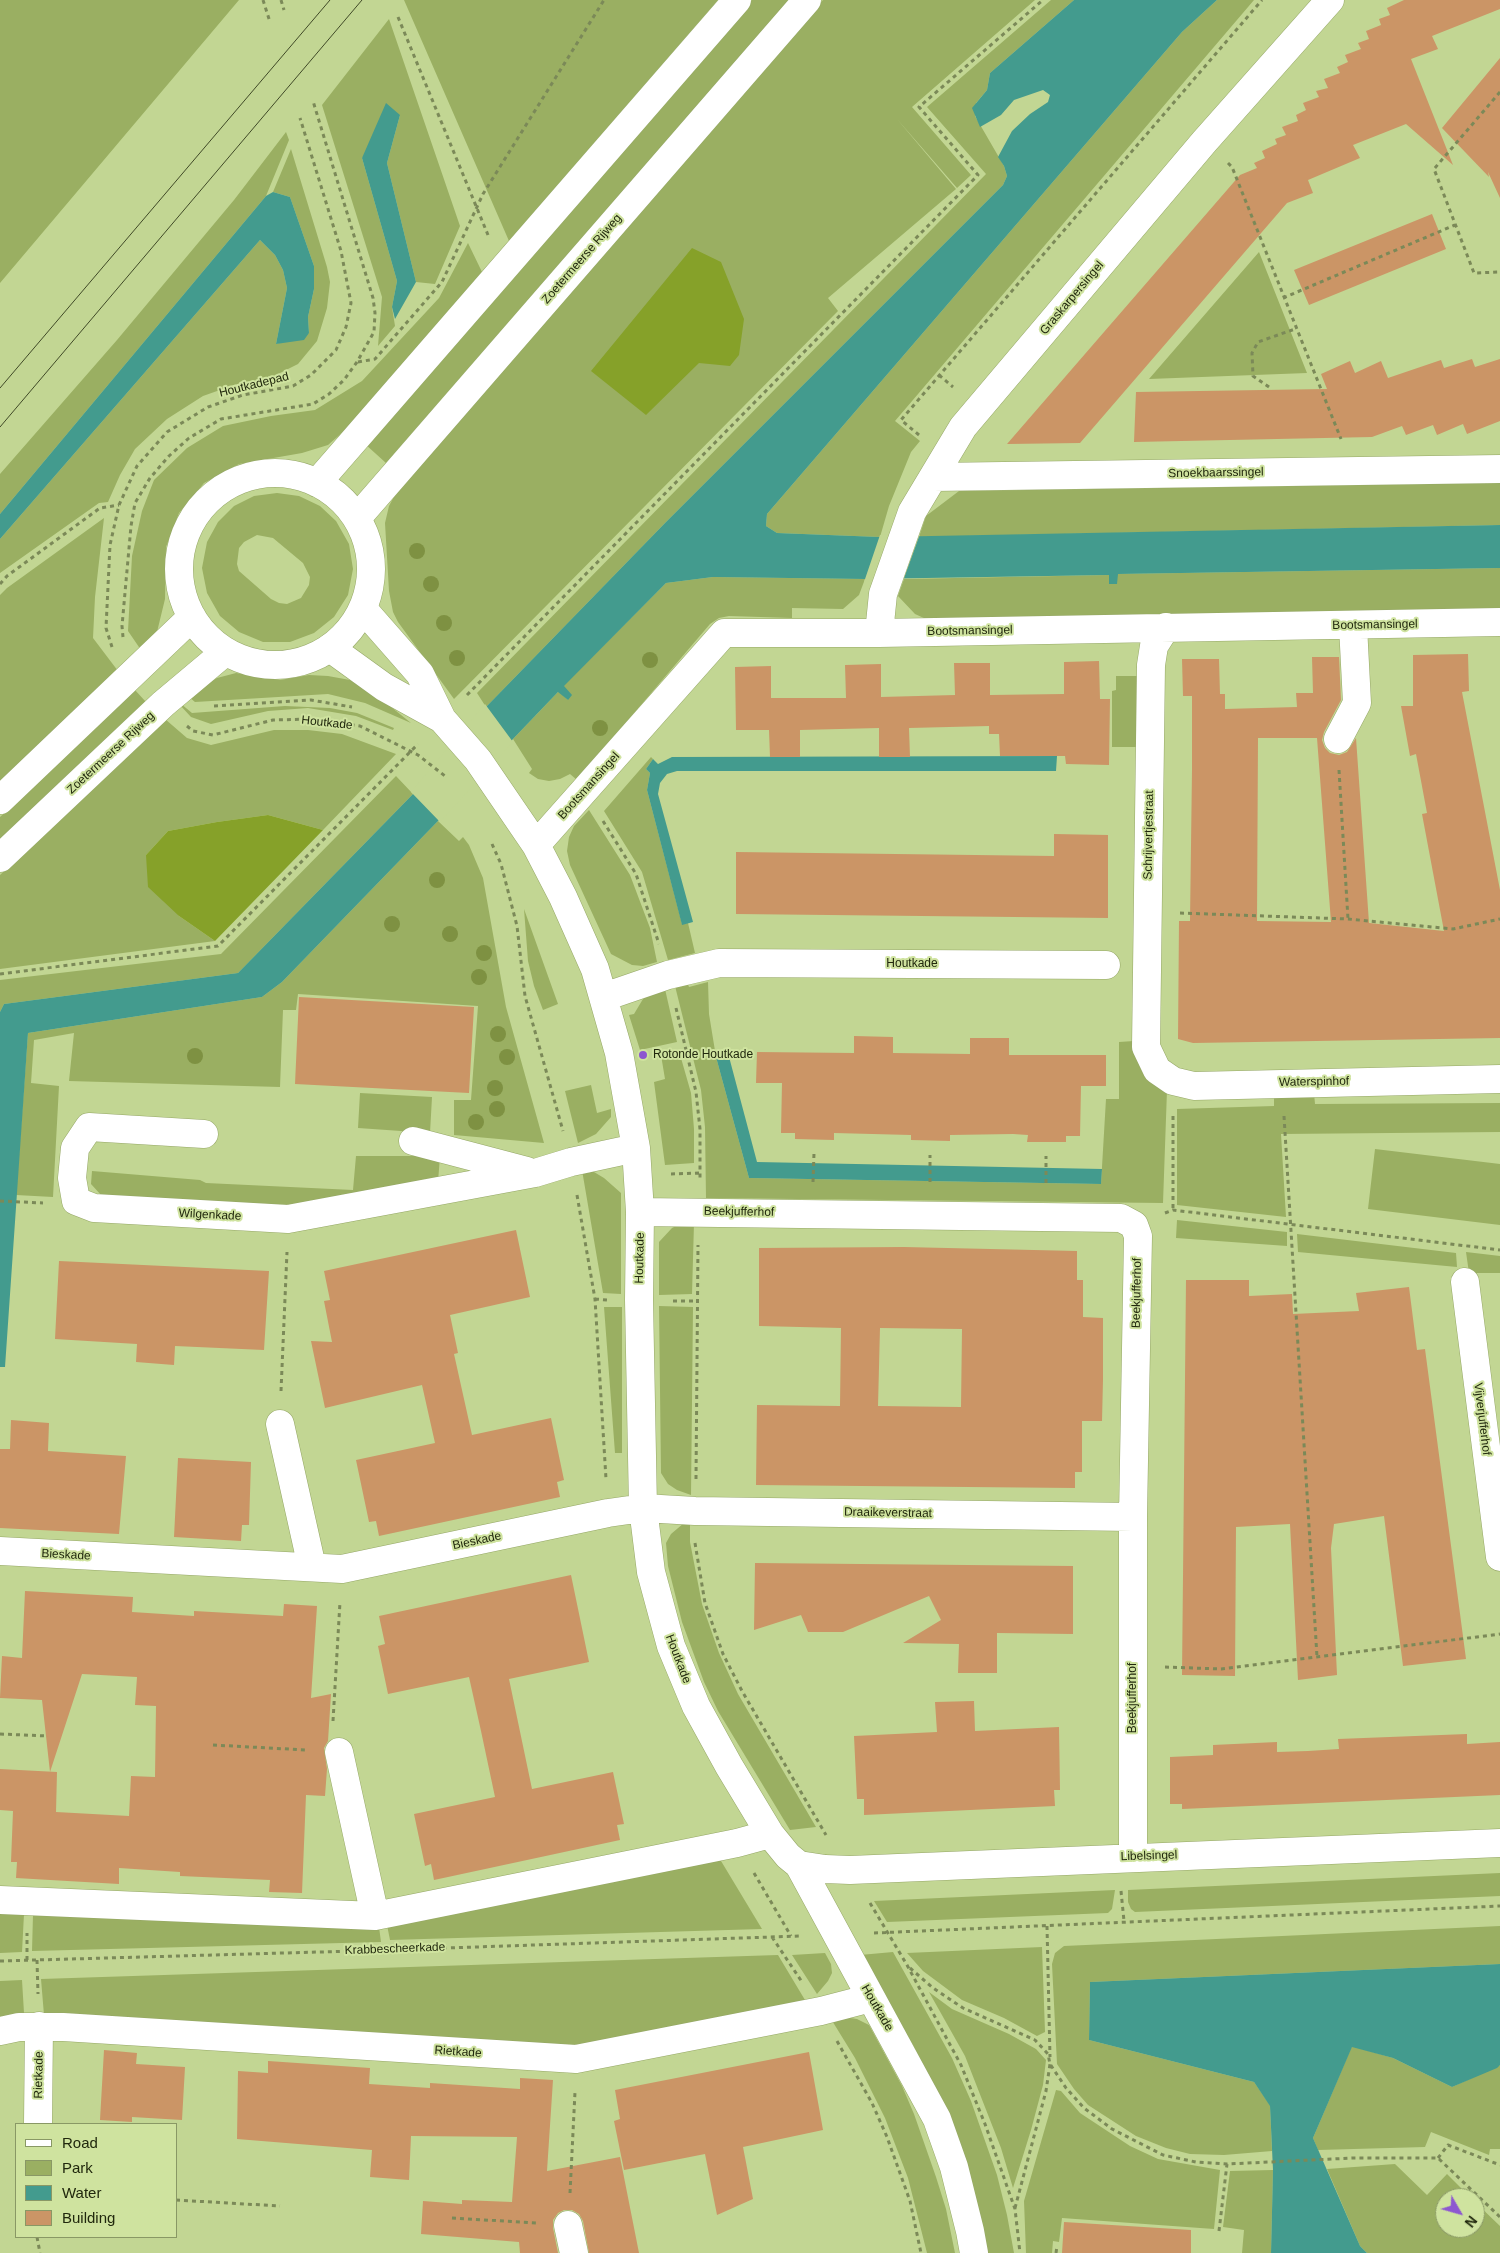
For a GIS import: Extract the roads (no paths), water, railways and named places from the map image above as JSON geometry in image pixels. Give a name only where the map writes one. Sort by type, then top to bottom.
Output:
[{"type":"street","points":[[317,482],[737,0]]},
{"type":"street","name":"Zoetermeerse Rijweg","points":[[357,518],[807,0]]},
{"type":"street","name":"Graskarpersingel","points":[[878,633],[883,594],[912,512],[962,427],[1204,142],[1330,0]]},
{"type":"street","name":"Snoekbaarssingel","points":[[939,467],[1344,472],[1500,469]]},
{"type":"street","points":[[288,473],[317,482],[339,497],[357,518],[364,532],[371,563],[368,594],[363,610],[343,638],[330,648],[301,662],[270,665],[246,661],[225,652],[206,636],[192,617],[180,589],[179,558],[187,529],[205,504],[229,485],[257,474],[288,473]]},
{"type":"street","name":"Houtkade","points":[[363,610],[420,674],[445,721],[478,760],[536,845],[595,969],[619,1053],[636,1148],[640,1212],[639,1300],[642,1508],[651,1572],[671,1646],[696,1706],[770,1834],[788,1856],[799,1864],[871,1998],[914,2073],[937,2119],[954,2167],[974,2253]]},
{"type":"street","points":[[0,800],[192,617]]},
{"type":"street","points":[[1338,739],[1357,703],[1353,626]]},
{"type":"street","name":"Bootsmansingel","points":[[536,845],[724,633],[878,633],[1166,627],[1353,626],[1499,628]]},
{"type":"street","name":"Schrijvertjestraat","points":[[1146,1047],[1151,665],[1154,646],[1166,627]]},
{"type":"street","name":"Houtkade","points":[[330,648],[384,687],[445,721]]},
{"type":"street","name":"Zoetermeerse Rijweg","points":[[0,858],[169,698],[225,652]]},
{"type":"street","name":"Houtkade","points":[[604,997],[668,975],[719,963],[1106,966]]},
{"type":"street","name":"Waterspinhof","points":[[1146,1047],[1157,1070],[1173,1081],[1194,1086],[1500,1079]]},
{"type":"street","name":"Wilgenkade","points":[[204,1134],[89,1127],[75,1148],[72,1178],[76,1201],[94,1208],[288,1219],[535,1173],[571,1162],[636,1148]]},
{"type":"street","points":[[413,1141],[535,1173]]},
{"type":"street","name":"Beekjufferhof","points":[[640,1212],[1121,1218],[1134,1226],[1138,1236],[1133,1517],[1133,1857]]},
{"type":"street","name":"Vijverjufferhof","points":[[1465,1282],[1500,1557]]},
{"type":"street","points":[[280,1424],[312,1567]]},
{"type":"street","name":"Draaikeverstraat","points":[[642,1508],[695,1511],[1133,1517]]},
{"type":"street","name":"Bieskade","points":[[0,1551],[342,1569],[608,1513],[642,1508]]},
{"type":"street","points":[[335,1751],[375,1916]]},
{"type":"street","points":[[0,1900],[375,1916],[737,1843],[770,1834]]},
{"type":"street","name":"Libelsingel","points":[[799,1864],[825,1869],[850,1870],[1500,1843]]},
{"type":"street","name":"Rietkade","points":[[0,2031],[39,2026],[576,2059],[820,2011],[871,1998]]},
{"type":"street","name":"Rietkade","points":[[38,2123],[39,2026]]},
{"type":"street","points":[[568,2225],[574,2253]]},
{"type":"water","points":[[1074,0],[1217,0],[1182,32],[767,514],[766,526],[777,533],[880,537],[1500,525],[1500,568],[1118,574],[1117,584],[1109,584],[1109,575],[865,579],[713,577],[666,583],[564,686],[572,695],[568,700],[558,692],[438,821],[282,982],[262,997],[28,1033],[5,1367],[0,1367],[0,1012],[4,1004],[238,973],[413,794],[486,707],[665,523],[1003,185],[1007,176],[1004,166],[998,157],[1012,131],[1030,114],[1048,102],[1050,95],[1043,90],[1014,100],[1001,115],[980,127],[972,108],[987,90],[990,73]]},
{"type":"water","points":[[386,103],[400,115],[387,163],[416,282],[395,319],[392,307],[397,281],[362,158]]},
{"type":"water","points":[[273,192],[290,197],[314,266],[314,289],[308,317],[309,333],[304,340],[276,344],[287,288],[283,270],[275,255],[260,240],[0,539],[0,514],[266,196]]},
{"type":"water","points":[[1057,756],[1056,771],[677,771],[667,774],[660,783],[658,794],[693,922],[682,925],[647,790],[650,773],[646,769],[653,759],[658,764],[672,757]]},
{"type":"water","points":[[728,1053],[757,1162],[1102,1169],[1101,1184],[749,1178],[716,1057]]},
{"type":"water","points":[[1500,1964],[1500,2065],[1497,2068],[1452,2087],[1393,2058],[1352,2047],[1313,2138],[1360,2246],[1367,2253],[1271,2253],[1273,2170],[1270,2106],[1254,2082],[1089,2040],[1090,1982]]},
{"type":"tram line","points":[[0,388],[330,0]]},
{"type":"tram line","points":[[0,427],[362,0]]},
{"type":"place","name":"Rotonde Houtkade","points":[[643,1055]]}]
